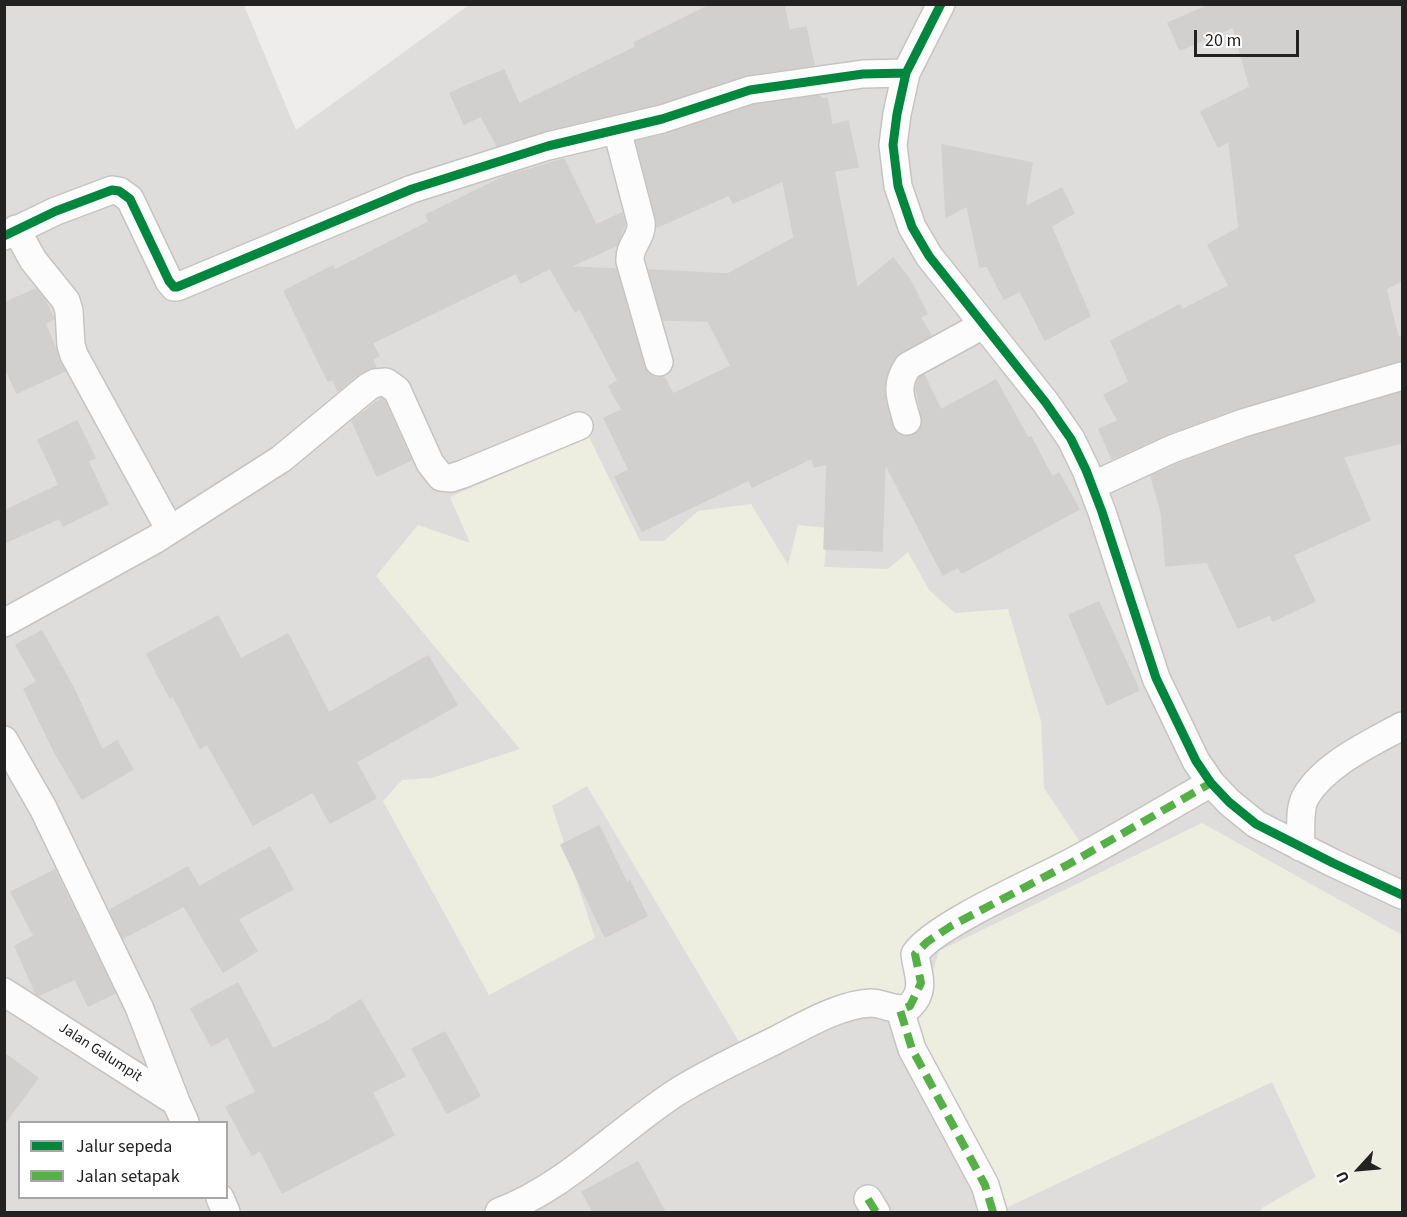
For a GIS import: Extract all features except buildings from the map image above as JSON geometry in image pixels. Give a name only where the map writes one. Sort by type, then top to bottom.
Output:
[{"type":"street","points":[[941,4],[906,73],[897,114],[893,145],[898,186],[912,227],[928,256],[1046,403],[1071,439],[1097,484],[1156,678],[1196,761],[1211,783],[1229,802],[1256,824],[1301,831],[1402,895]]},
{"type":"street","points":[[170,530],[74,355],[66,301],[10,232],[56,211],[112,190],[119,191],[130,200],[169,281],[176,287],[429,183],[548,146],[662,119],[750,90],[863,74],[906,73]]},
{"type":"street","points":[[617,130],[641,222],[640,233],[630,250],[630,261],[659,362]]},
{"type":"street","points":[[908,421],[899,392],[901,376],[908,366],[983,325]]},
{"type":"street","points":[[1097,484],[1172,449],[1243,423],[1402,376]]},
{"type":"street","points":[[4,623],[170,530],[281,459],[348,402],[375,383],[386,382],[397,390],[430,463],[441,477],[451,478],[463,474],[579,426]]},
{"type":"street","points":[[1301,831],[1305,797],[1324,776],[1349,756],[1402,726]]},
{"type":"street","points":[[4,740],[43,808],[139,1007],[180,1112]]},
{"type":"street","points":[[500,1212],[536,1194],[575,1169],[678,1092],[780,1037],[852,1005],[885,1004],[900,1010],[910,1006],[921,983],[915,954],[927,942],[951,926],[1069,864],[1211,783]]},
{"type":"street","name":"Jalan Galumpit","points":[[4,992],[180,1112]]},
{"type":"street","points":[[900,1010],[912,1049],[985,1185],[993,1212]]},
{"type":"shaded area","points":[[5,5],[244,5],[296,130],[469,5],[1402,5],[1402,1212],[5,1212]]},
{"type":"shaded area","points":[[589,437],[640,541],[664,541],[698,511],[751,504],[788,565],[798,525],[828,528],[824,567],[888,569],[908,552],[929,590],[955,613],[1008,609],[1041,721],[1044,788],[1082,845],[903,946],[920,976],[900,1010],[851,996],[741,1045],[587,786],[552,806],[595,938],[489,995],[383,801],[402,780],[432,778],[520,749],[376,576],[418,525],[470,543],[450,497]]},
{"type":"shaded area","points":[[1202,823],[1402,935],[1402,1212],[1260,1212],[1262,1208],[1316,1177],[1272,1082],[1006,1208],[916,1026],[939,951]]},
{"type":"marked path","points":[[993,1212],[985,1185],[912,1049],[900,1010],[910,1006],[921,983],[915,954],[927,942],[951,926],[1069,864],[1211,783]]},
{"type":"marked path","points":[[868,1199],[876,1212]]},
{"type":"cycle path","points":[[941,4],[906,73],[897,114],[893,145],[898,186],[912,227],[929,256],[1046,403],[1071,439],[1102,512],[1156,678],[1196,761],[1211,783],[1229,802],[1256,824],[1402,895]]},
{"type":"cycle path","points":[[4,236],[56,211],[112,190],[119,191],[130,199],[169,281],[177,287],[412,189],[548,146],[662,119],[750,90],[863,74],[906,73]]}]
